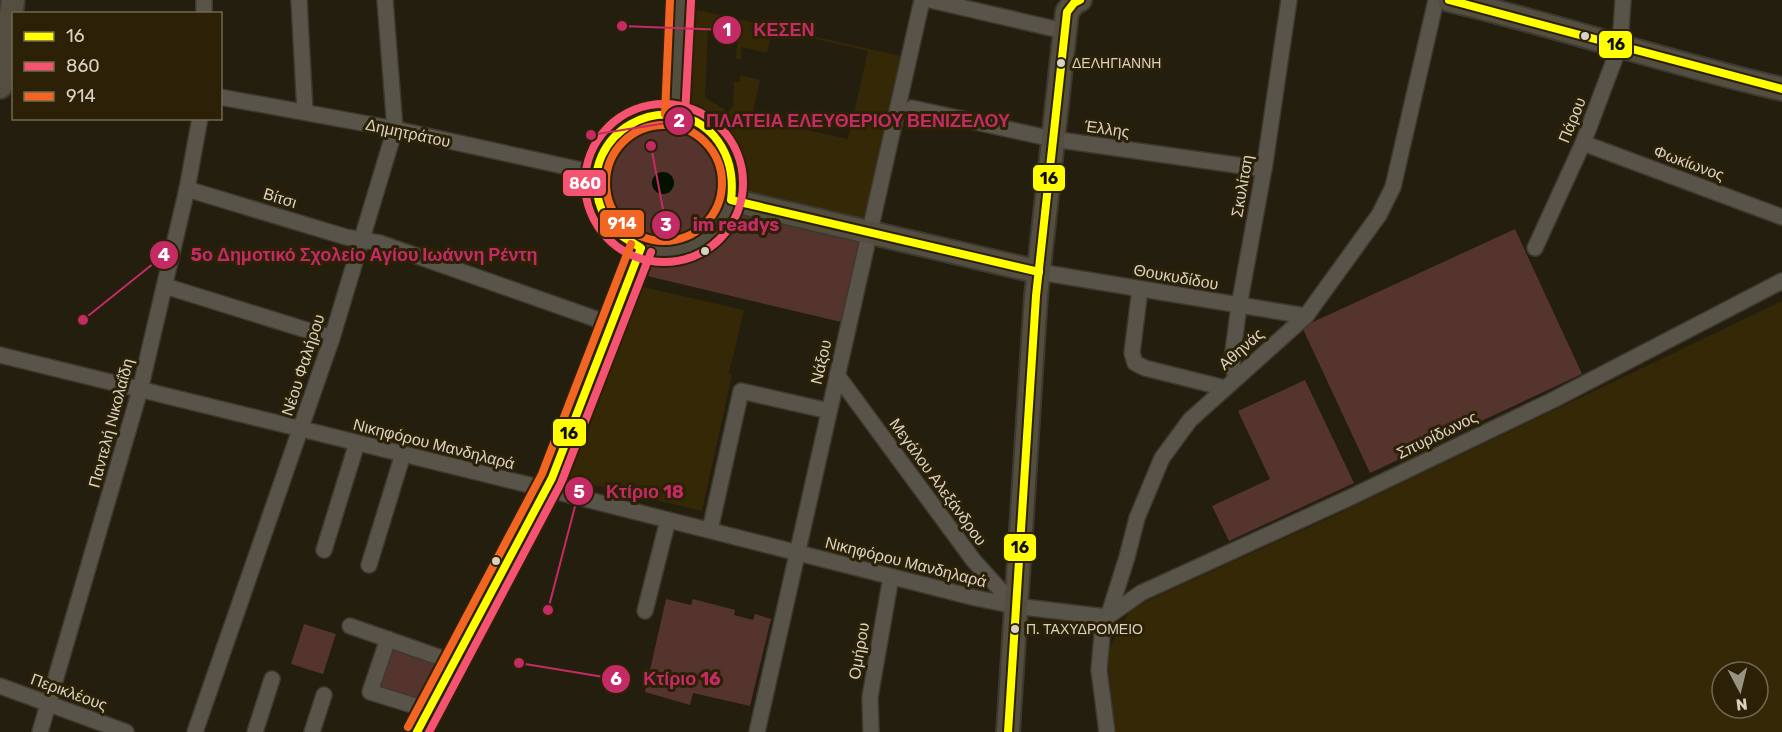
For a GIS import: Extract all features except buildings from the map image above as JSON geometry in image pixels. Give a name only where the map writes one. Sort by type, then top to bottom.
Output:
[{"type":"street","points":[[299,0],[305,112]]},
{"type":"street","name":"Νέου Φαλήρου","points":[[195,732],[332,338],[395,129],[385,0]]},
{"type":"street","points":[[675,115],[681,0]]},
{"type":"street","name":"Νάξου","points":[[757,732],[922,0]]},
{"type":"street","points":[[930,0],[1068,11],[1039,272],[1008,732]]},
{"type":"street","name":"Σκυλίτση","points":[[1237,377],[1232,359],[1239,306],[1264,169],[1289,0]]},
{"type":"street","name":"Αθηνάς","points":[[1107,732],[1099,670],[1102,636],[1137,518],[1162,458],[1190,420],[1306,316],[1379,215],[1393,188],[1436,0]]},
{"type":"street","points":[[1449,0],[1620,45],[1665,60],[1782,89]]},
{"type":"street","name":"Πάρου","points":[[1534,248],[1583,143],[1620,45],[1623,0]]},
{"type":"street","points":[[0,87],[9,56],[12,22]]},
{"type":"street","name":"Δημητράτου","points":[[222,97],[395,129],[595,173]]},
{"type":"street","name":"Έλλης","points":[[912,108],[1053,139],[1264,169]]},
{"type":"street","points":[[659,114],[675,115],[700,124],[722,146],[733,176],[731,200],[721,223],[702,241],[691,247],[672,252],[653,252],[628,243],[608,225],[597,200],[595,173],[599,159],[616,133],[643,117],[659,114]]},
{"type":"street","name":"Παντελή Νικολαΐδη","points":[[40,732],[140,390],[187,189],[200,120]]},
{"type":"street","name":"Φωκίωνος","points":[[1583,143],[1782,217]]},
{"type":"street","name":"Βίτσι","points":[[187,189],[346,237],[380,243],[613,325]]},
{"type":"street","points":[[731,200],[1039,272]]},
{"type":"street","points":[[417,732],[552,478],[641,248]]},
{"type":"street","name":"Θουκυδίδου","points":[[1039,272],[1306,316]]},
{"type":"street","name":"Σπυρίδωνος","points":[[1107,617],[1141,593],[1351,497],[1553,400],[1782,281]]},
{"type":"street","points":[[165,286],[332,338]]},
{"type":"street","points":[[1140,289],[1132,353],[1135,363],[1145,368],[1225,388]]},
{"type":"street","name":"Νικηφόρου Μανδηλαρά","points":[[0,355],[546,489],[891,577],[1015,606],[1107,617]]},
{"type":"street","name":"Μεγάλου Αλεξάνδρου","points":[[837,375],[974,561],[1015,606]]},
{"type":"street","points":[[710,530],[741,391],[829,411]]},
{"type":"street","points":[[324,550],[357,443]]},
{"type":"street","points":[[369,566],[403,454]]},
{"type":"street","points":[[645,611],[668,520]]},
{"type":"street","name":"Ομήρου","points":[[870,732],[870,697],[891,577]]},
{"type":"street","points":[[350,626],[453,662]]},
{"type":"street","points":[[388,639],[370,692],[428,710]]},
{"type":"street","points":[[255,732],[272,679]]},
{"type":"street","name":"Περικλέους","points":[[0,686],[126,732]]},
{"type":"street","points":[[312,732],[324,695]]},
{"type":"shaded area","points":[[697,10],[901,56],[866,219],[747,195],[746,162],[737,141],[713,115],[689,104]],"holes":[[[708,28],[738,29],[736,59],[741,59],[741,47],[767,53],[772,29],[868,51],[848,139],[752,118],[760,80],[740,75],[740,82],[734,82],[733,106],[728,112],[705,97]]]},
{"type":"shaded area","points":[[665,129],[686,133],[703,145],[715,162],[719,183],[715,204],[703,221],[686,233],[665,237],[644,233],[627,221],[615,204],[611,183],[615,162],[627,145],[644,133]]},
{"type":"shaded area","points":[[663,172],[671,175],[674,183],[671,191],[663,194],[655,191],[652,183],[655,175]]},
{"type":"shaded area","points":[[743,214],[860,238],[841,322],[643,275],[648,265],[678,266],[704,256],[726,238]]},
{"type":"shaded area","points":[[1515,229],[1582,374],[1370,473],[1302,327]]},
{"type":"shaded area","points":[[643,287],[744,310],[702,511],[569,479]]},
{"type":"shaded area","points":[[1782,301],[1782,732],[1115,732],[1107,653],[1131,608],[1327,519]]},
{"type":"shaded area","points":[[1305,380],[1354,483],[1229,541],[1212,506],[1270,479],[1238,411]]},
{"type":"shaded area","points":[[666,599],[691,605],[693,599],[735,610],[734,615],[753,620],[755,614],[771,619],[750,706],[693,693],[690,705],[645,692]]},
{"type":"shaded area","points":[[304,624],[336,634],[323,674],[291,664]]},
{"type":"shaded area","points":[[393,647],[443,663],[422,702],[379,689]]},
{"type":"transit line","name":"914","points":[[665,114],[670,0]]},
{"type":"transit line","name":"16","points":[[1008,732],[1036,296],[1067,12],[1074,3],[1080,0]]},
{"type":"transit line","name":"16","points":[[1449,0],[1782,89]]},
{"type":"transit line","name":"860","points":[[685,116],[691,1]]},
{"type":"transit line","name":"860","points":[[664,104],[679,105],[694,110],[708,117],[720,127],[730,139],[737,153],[742,168],[743,183],[742,198],[737,213],[730,227],[720,239],[708,249],[694,256],[679,261],[664,262],[649,261],[634,256],[620,249],[608,239],[598,227],[591,213],[586,198],[585,183],[586,168],[591,153],[598,139],[608,127],[620,117],[634,110],[649,105],[664,104]]},
{"type":"transit line","name":"16","points":[[417,732],[552,478],[641,248],[618,233],[606,219],[599,202],[596,178],[602,156],[614,138],[631,124],[651,116],[673,115],[694,121],[714,136],[730,166],[731,200],[1039,272]]},
{"type":"transit line","name":"914","points":[[664,125],[686,129],[705,142],[718,161],[722,183],[718,205],[705,224],[686,237],[664,241],[642,237],[623,224],[610,205],[606,183],[610,161],[623,142],[642,129],[664,125]]},
{"type":"transit line","name":"914","points":[[408,727],[542,474],[631,244]]},
{"type":"transit line","name":"860","points":[[429,732],[561,483],[651,252]]},
{"type":"place","name":"ΚΕΣΕΝ","points":[[622,26]]},
{"type":"place","name":"ΔΕΛΗΓΙΑΝΝΗ","points":[[1061,63]]},
{"type":"place","name":"ΠΛΑΤΕΙΑ ΕΛΕΥΘΕΡΙΟΥ ΒΕΝΙΖΕΛΟΥ","points":[[591,135]]},
{"type":"place","name":"im readys","points":[[651,146]]},
{"type":"place","name":"5ο Δημοτικό Σχολείο Αγίου Ιωάννη Ρέντη","points":[[83,320]]},
{"type":"place","name":"Κτίριο 18","points":[[548,610]]},
{"type":"place","name":"Π. ΤΑΧΥΔΡΟΜΕΙΟ","points":[[1015,629]]},
{"type":"place","name":"Κτίριο 16","points":[[519,663]]}]
